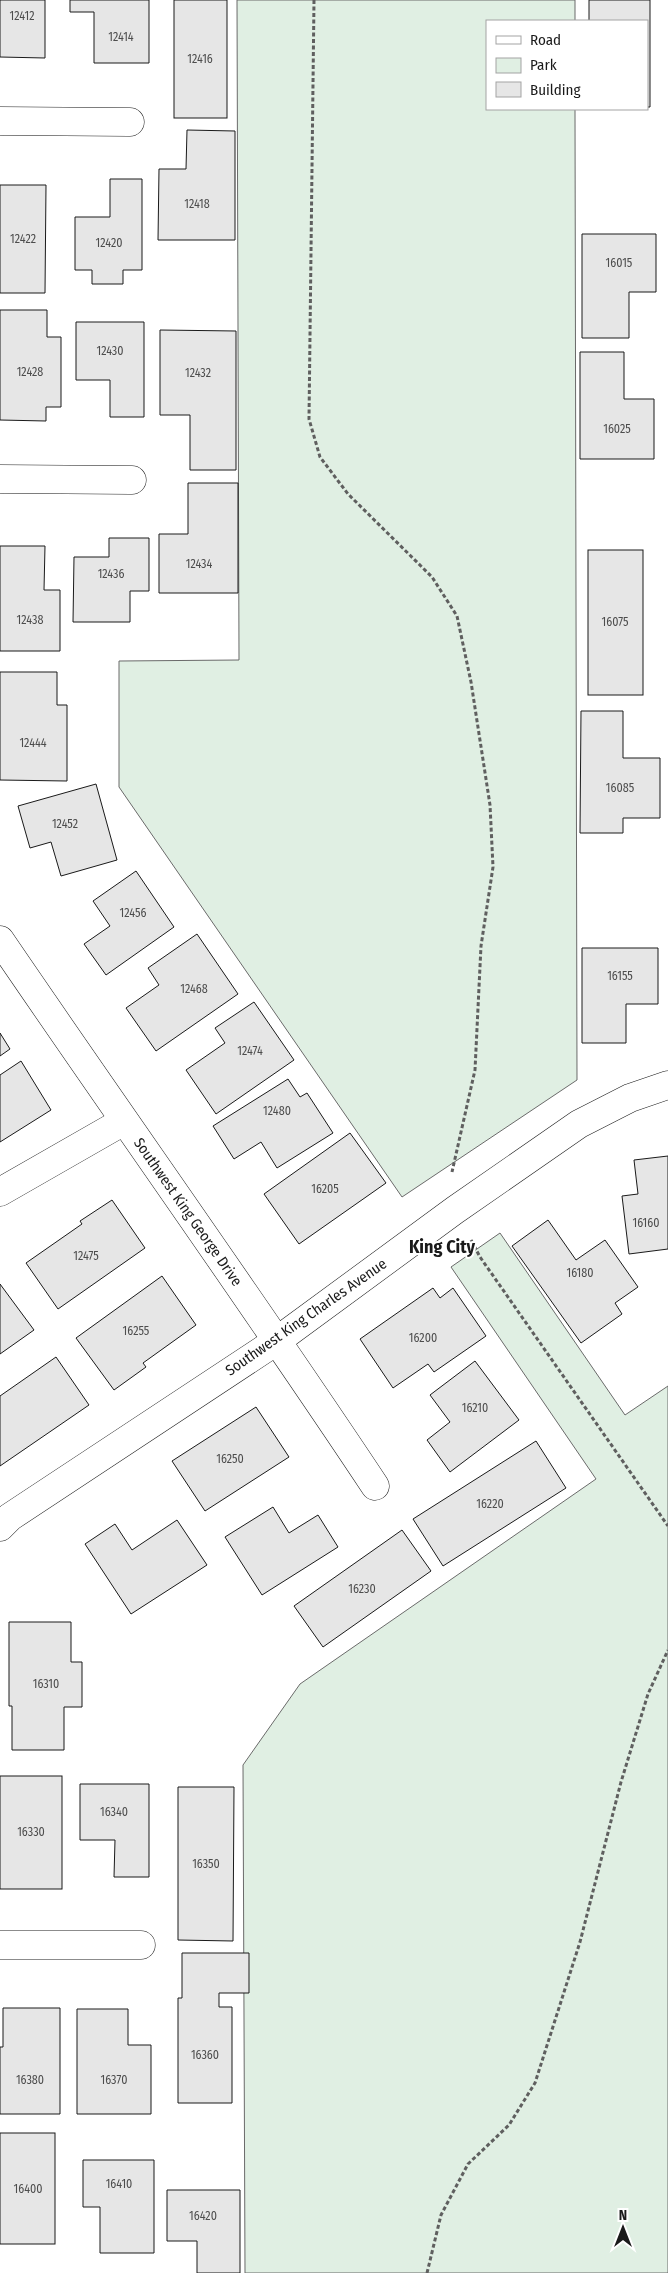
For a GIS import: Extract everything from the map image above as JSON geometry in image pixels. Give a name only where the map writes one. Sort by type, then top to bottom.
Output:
[{"type":"street","points":[[0,121],[130,122]]},
{"type":"street","points":[[0,479],[132,480]]},
{"type":"street","name":"Southwest King George Drive","points":[[0,940],[124,1122],[278,1340],[375,1486]]},
{"type":"street","name":"Southwest King Charles Avenue","points":[[0,1527],[18,1512],[278,1340],[455,1210],[579,1124],[630,1098],[668,1085]]},
{"type":"street","points":[[0,1192],[124,1122]]},
{"type":"street","points":[[0,1945],[142,1945]]},
{"type":"path","points":[[314,0],[309,419],[320,457],[348,494],[432,577],[457,616],[471,682],[490,805],[494,867],[481,946],[475,1070],[450,1179],[455,1210],[480,1257],[668,1526]]},
{"type":"path","points":[[427,2273],[441,2215],[468,2164],[509,2124],[535,2083],[580,1942],[621,1782],[648,1694],[668,1650]]},
{"type":"green space","points":[[237,0],[575,0],[575,20],[486,20],[486,110],[575,110],[577,1080],[402,1197],[119,787],[119,661],[239,660]]},
{"type":"green space","points":[[500,1233],[625,1415],[668,1386],[668,2273],[245,2273],[243,1765],[300,1684],[596,1479],[451,1267]]},
{"type":"building","points":[[0,0],[45,0],[45,58],[0,57]]},
{"type":"building","points":[[70,0],[149,0],[149,63],[94,63],[94,12],[70,12]]},
{"type":"building","points":[[174,0],[227,0],[227,118],[174,118]]},
{"type":"building","points":[[589,0],[650,0],[650,107],[648,107],[648,20],[589,20]]},
{"type":"building","points":[[187,130],[235,131],[235,240],[158,240],[159,169],[186,169]]},
{"type":"building","points":[[110,179],[142,179],[142,270],[123,270],[123,284],[92,284],[92,270],[75,270],[75,217],[110,217]]},
{"type":"building","points":[[0,185],[46,185],[45,293],[0,293]]},
{"type":"building","points":[[582,234],[656,234],[656,292],[629,292],[629,338],[582,338]]},
{"type":"building","points":[[0,310],[47,310],[47,337],[61,337],[61,407],[46,407],[46,421],[0,420]]},
{"type":"building","points":[[76,322],[144,322],[144,417],[110,417],[110,380],[76,380]]},
{"type":"building","points":[[160,330],[236,331],[236,470],[190,470],[190,415],[160,415]]},
{"type":"building","points":[[580,352],[624,352],[624,399],[654,399],[654,459],[580,459]]},
{"type":"building","points":[[188,483],[238,483],[238,593],[159,593],[159,534],[188,534]]},
{"type":"building","points":[[109,538],[149,538],[149,591],[130,591],[130,622],[73,622],[74,557],[109,557]]},
{"type":"building","points":[[0,546],[45,546],[44,590],[60,590],[60,651],[0,651]]},
{"type":"building","points":[[588,550],[643,550],[643,695],[588,695]]},
{"type":"building","points":[[0,672],[57,672],[57,705],[67,705],[67,781],[0,780]]},
{"type":"building","points":[[581,711],[623,711],[623,758],[660,758],[660,818],[623,818],[623,833],[580,833]]},
{"type":"building","points":[[96,784],[117,860],[61,876],[51,842],[30,848],[18,806]]},
{"type":"building","points":[[136,871],[174,927],[106,975],[84,944],[110,926],[93,901]]},
{"type":"building","points":[[197,934],[238,994],[156,1051],[126,1008],[159,985],[148,968]]},
{"type":"building","points":[[582,948],[658,948],[658,1004],[626,1004],[626,1043],[582,1043]]},
{"type":"building","points":[[254,1002],[294,1060],[216,1114],[186,1070],[225,1043],[215,1028]]},
{"type":"building","points":[[0,1033],[10,1049],[0,1056]]},
{"type":"building","points":[[21,1061],[51,1110],[0,1142],[0,1075]]},
{"type":"building","points":[[288,1079],[300,1097],[307,1093],[333,1133],[277,1168],[261,1142],[234,1159],[213,1126]]},
{"type":"building","points":[[350,1133],[386,1183],[299,1244],[264,1194]]},
{"type":"building","points":[[668,1156],[668,1249],[629,1254],[622,1196],[638,1194],[634,1160]]},
{"type":"building","points":[[112,1200],[145,1248],[58,1309],[26,1263],[82,1224],[80,1221]]},
{"type":"building","points":[[548,1220],[576,1260],[605,1240],[638,1287],[615,1303],[622,1314],[581,1343],[512,1246]]},
{"type":"building","points":[[162,1276],[196,1325],[143,1363],[146,1367],[114,1390],[76,1338]]},
{"type":"building","points":[[0,1284],[34,1330],[0,1354]]},
{"type":"building","points":[[433,1288],[440,1298],[453,1288],[486,1336],[434,1372],[428,1364],[393,1388],[360,1339]]},
{"type":"building","points":[[56,1357],[89,1405],[0,1466],[0,1396]]},
{"type":"building","points":[[475,1361],[519,1420],[450,1472],[427,1440],[450,1422],[430,1395]]},
{"type":"building","points":[[256,1407],[289,1457],[205,1511],[172,1461]]},
{"type":"building","points":[[536,1441],[566,1488],[443,1566],[413,1519]]},
{"type":"building","points":[[273,1507],[289,1533],[318,1515],[338,1547],[262,1595],[225,1537]]},
{"type":"building","points":[[177,1520],[207,1565],[131,1614],[85,1544],[115,1524],[132,1550]]},
{"type":"building","points":[[402,1530],[431,1571],[323,1647],[294,1606]]},
{"type":"building","points":[[9,1622],[71,1622],[71,1662],[82,1662],[82,1707],[64,1707],[64,1750],[12,1750],[12,1706],[9,1706]]},
{"type":"building","points":[[0,1776],[62,1776],[62,1889],[0,1889]]},
{"type":"building","points":[[80,1784],[149,1784],[149,1877],[114,1877],[115,1840],[80,1840]]},
{"type":"building","points":[[178,1787],[234,1787],[233,1941],[178,1940]]},
{"type":"building","points":[[182,1953],[249,1953],[249,1993],[219,1993],[219,2007],[232,2007],[232,2103],[178,2103],[178,1998],[182,1998]]},
{"type":"building","points":[[3,2008],[60,2008],[60,2114],[0,2114],[0,2047],[3,2047]]},
{"type":"building","points":[[77,2009],[128,2009],[128,2045],[151,2045],[151,2114],[77,2114]]},
{"type":"building","points":[[0,2133],[55,2133],[55,2244],[0,2244]]},
{"type":"building","points":[[83,2160],[154,2160],[154,2253],[100,2253],[100,2207],[83,2207]]},
{"type":"building","points":[[167,2190],[240,2190],[240,2273],[197,2273],[197,2241],[167,2241]]},
{"type":"district","name":"King City","points":[[442,1247]]}]
